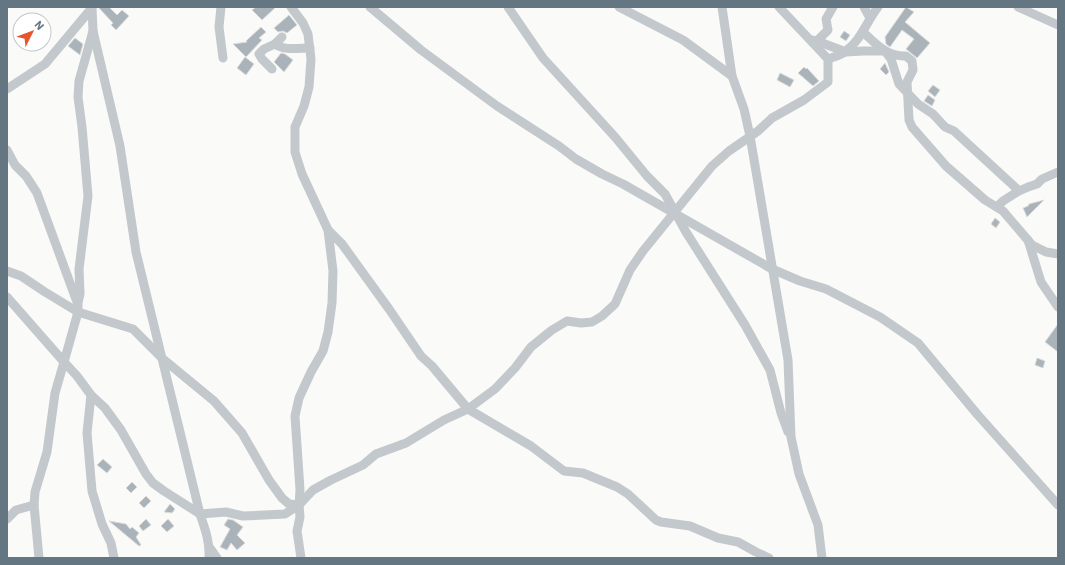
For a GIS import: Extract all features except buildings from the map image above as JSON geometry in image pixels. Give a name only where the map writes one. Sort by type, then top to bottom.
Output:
[{"type":"street","points":[[221,7],[219,27],[223,58]]},
{"type":"street","points":[[291,7],[308,34],[311,59],[309,87],[304,106],[295,127],[295,152],[302,174],[328,230],[333,271],[332,303],[328,332],[323,351],[299,398],[295,416],[300,490],[300,517],[297,531],[301,558]]},
{"type":"street","points":[[370,7],[421,50],[497,106],[559,146],[582,163],[675,213],[706,233],[772,269],[800,281],[826,289],[858,305],[880,317],[918,343],[977,414],[1058,505]]},
{"type":"street","points":[[508,7],[543,58],[615,137],[647,176],[665,194],[675,213],[745,325],[770,370],[781,413],[791,437]]},
{"type":"street","points":[[619,7],[683,40],[732,76]]},
{"type":"street","points":[[722,7],[732,76],[744,109],[750,136],[788,360],[791,437],[799,474],[818,525],[822,558]]},
{"type":"street","points":[[7,297],[77,376],[91,395],[105,408],[121,430],[146,474],[153,482],[200,514],[226,512],[243,516],[285,514],[299,504],[313,490],[330,480],[363,465],[376,454],[406,443],[444,420],[468,409],[495,388],[516,368],[531,347],[552,330],[567,321],[581,323],[592,322],[602,316],[614,304],[630,270],[712,166],[772,118],[804,100],[828,82],[828,59],[814,40],[778,7]]},
{"type":"street","points":[[814,40],[828,30],[826,19],[833,7]]},
{"type":"street","points":[[864,7],[870,18]]},
{"type":"street","points":[[846,52],[863,32],[870,18],[878,7]]},
{"type":"street","points":[[1018,7],[1058,25]]},
{"type":"street","points":[[92,8],[93,31],[120,146],[136,252],[200,514],[207,534],[210,548],[209,558]]},
{"type":"street","points":[[7,89],[44,64],[92,8]]},
{"type":"street","points":[[39,558],[34,505],[35,492],[47,452],[55,393],[78,308],[80,294],[79,269],[88,196],[78,97],[79,81],[93,31]]},
{"type":"street","points":[[863,32],[885,51],[891,60],[899,84],[908,94],[918,104],[933,114],[945,127],[954,131],[993,169],[1016,188],[1017,192]]},
{"type":"street","points":[[272,69],[259,54],[282,37]]},
{"type":"street","points":[[814,40],[846,52]]},
{"type":"street","points":[[252,56],[264,44],[290,48],[310,48]]},
{"type":"street","points":[[828,59],[846,52],[885,51],[899,56],[906,56],[912,61],[914,70],[907,82],[909,120],[912,127],[946,166],[985,200],[997,206],[1032,244],[1046,252],[1058,254]]},
{"type":"street","points":[[7,150],[15,165],[26,176],[37,193],[78,308]]},
{"type":"street","points":[[997,206],[1017,192],[1037,184],[1042,179],[1058,172]]},
{"type":"street","points":[[328,230],[352,257],[421,356],[432,366],[468,409],[531,446],[564,472],[583,473],[617,487],[628,494],[656,520],[661,522],[685,524],[718,538],[738,542],[769,558]]},
{"type":"street","points":[[1027,238],[1041,282],[1058,307]]},
{"type":"street","points":[[7,271],[22,276],[45,292],[78,308],[133,329],[163,359],[214,401],[242,433],[269,480],[282,498],[289,504],[299,504]]},
{"type":"street","points":[[91,395],[88,433],[92,491],[102,524],[111,543],[114,558]]},
{"type":"street","points":[[7,519],[16,510],[34,505]]},
{"type":"street","points":[[210,548],[217,558]]}]
